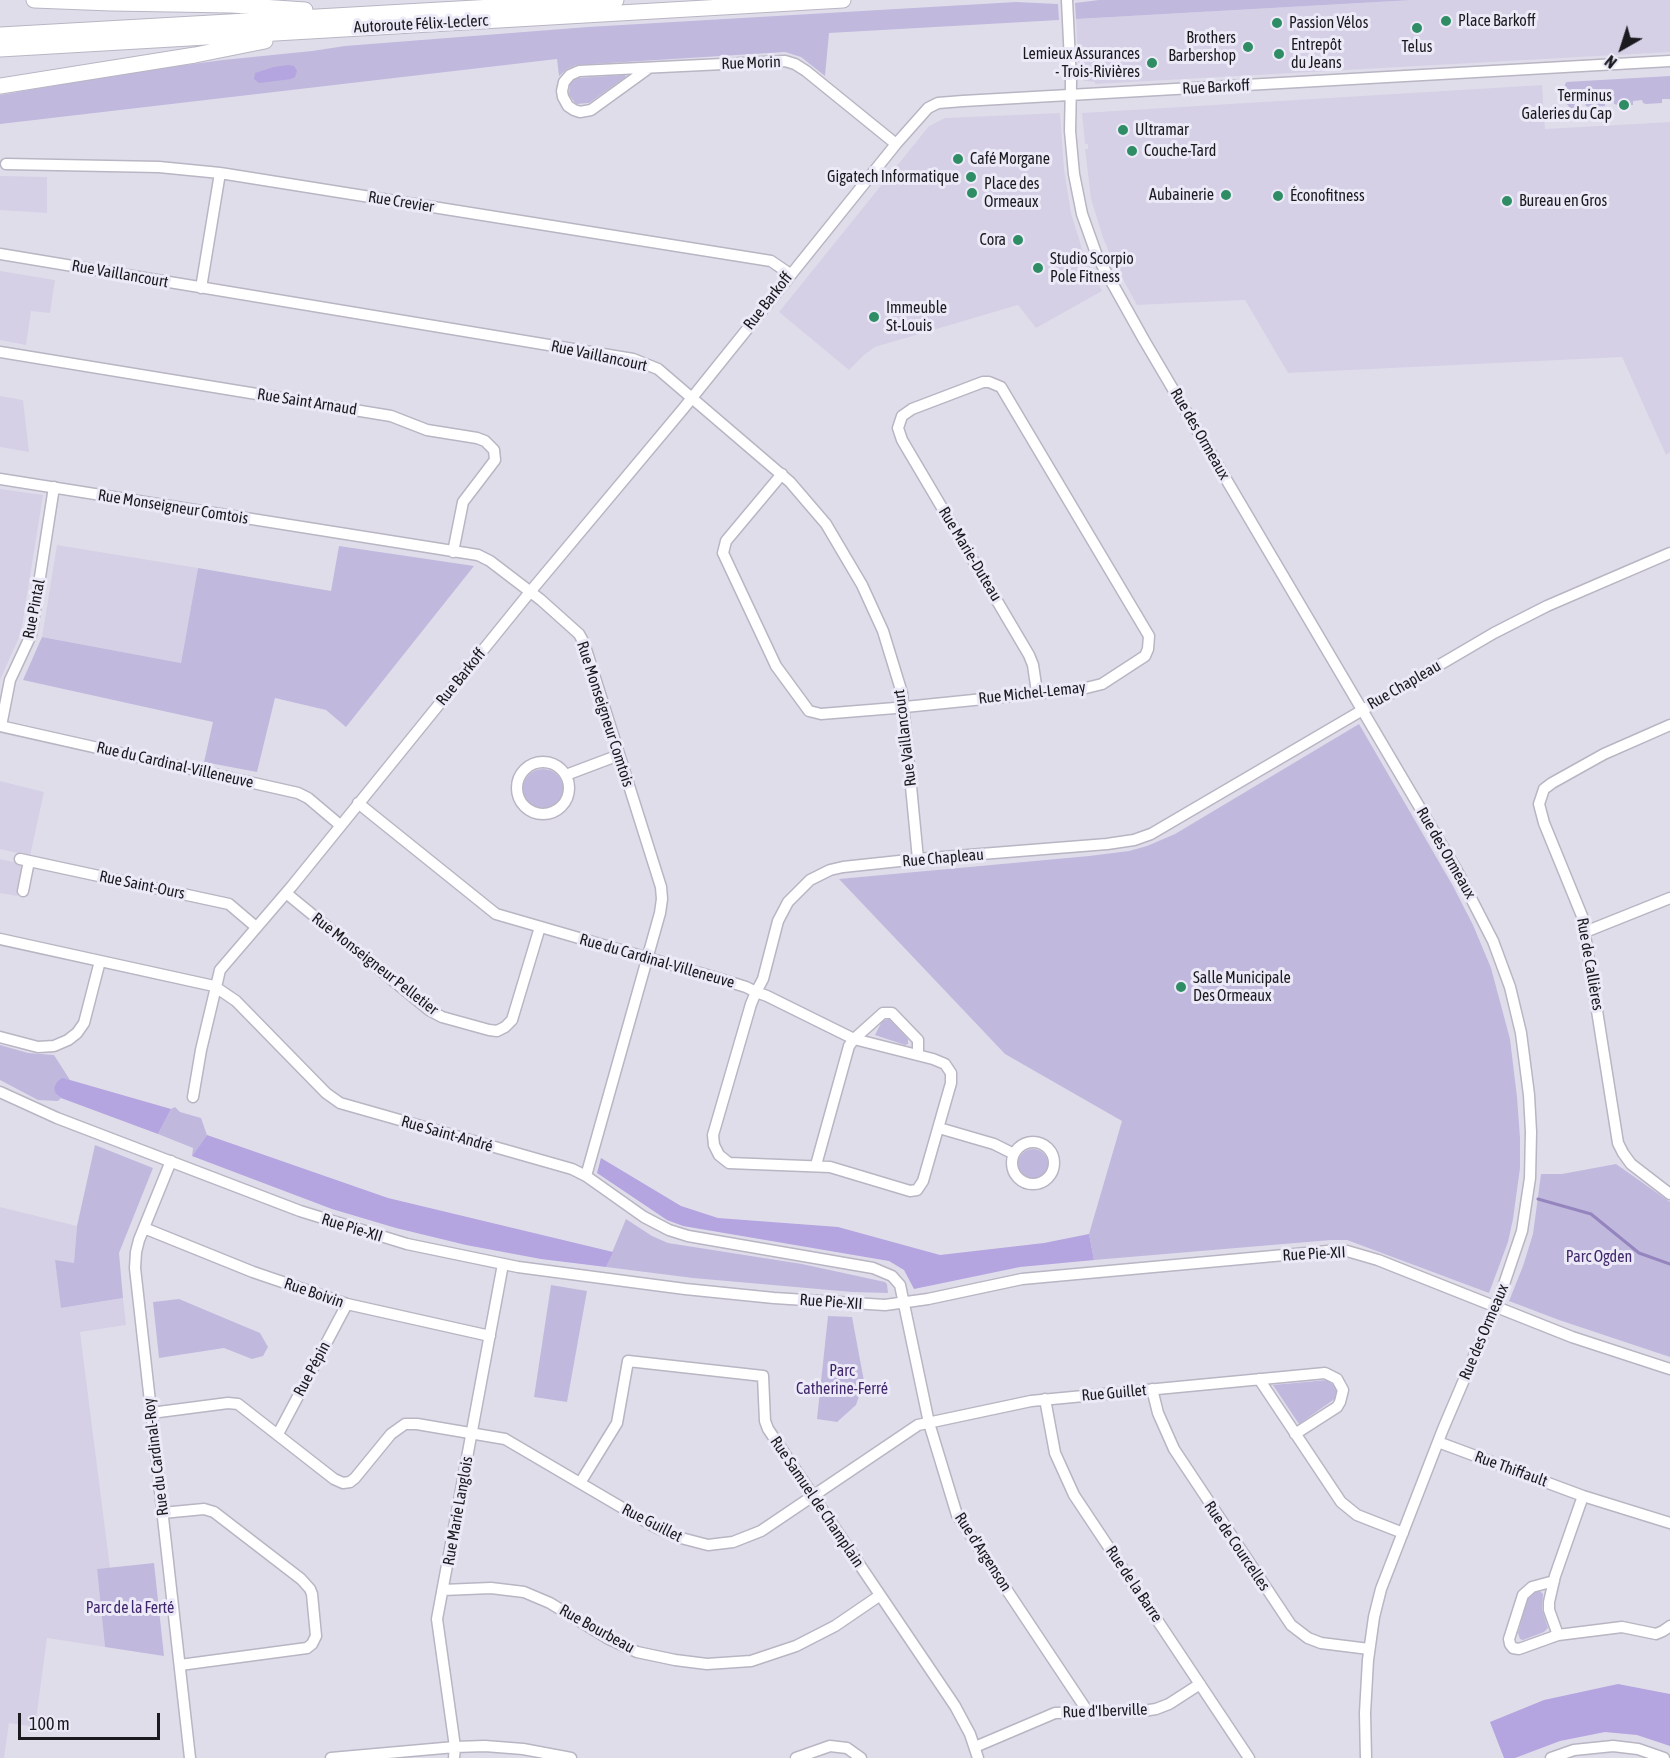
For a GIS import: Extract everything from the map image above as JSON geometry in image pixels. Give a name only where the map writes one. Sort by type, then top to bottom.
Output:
[{"type":"highway","points":[[34,0],[232,5],[368,14]]},
{"type":"highway","name":"Autoroute Félix-Leclerc","points":[[4,34],[616,0]]},
{"type":"highway","name":"Autoroute Félix-Leclerc","points":[[0,49],[843,0]]},
{"type":"highway","points":[[0,86],[195,55],[324,30]]},
{"type":"street","name":"Rue des Ormeaux","points":[[1066,0],[1070,131],[1076,184],[1082,214],[1097,256],[1456,868],[1480,914],[1510,987],[1524,1054],[1531,1121],[1530,1178],[1520,1241],[1381,1589],[1369,1649],[1365,1701],[1366,1758]]},
{"type":"street","name":"Rue Morin","points":[[649,68],[591,110],[580,112],[574,110],[563,97],[562,85],[573,73],[649,68],[781,60],[791,62],[806,71],[896,144]]},
{"type":"street","name":"Rue Barkoff","points":[[194,1097],[214,986],[220,970],[286,893],[530,592],[692,398],[790,274],[925,110],[936,104],[1070,95],[1670,61]]},
{"type":"street","name":"Rue Crevier","points":[[2,163],[159,167],[220,172],[771,261],[790,274]]},
{"type":"street","points":[[201,288],[220,172]]},
{"type":"street","name":"Rue Vaillancourt","points":[[0,254],[633,359],[657,369],[782,474],[826,524],[862,585],[891,653],[904,707],[918,859]]},
{"type":"street","name":"Rue Saint Arnaud","points":[[0,352],[391,416],[428,430],[486,441],[495,450],[495,460],[463,502],[453,552]]},
{"type":"street","name":"Rue Michel-Lemay","points":[[782,474],[729,536],[723,547],[723,553],[776,666],[805,707],[815,714],[1092,688],[1145,656],[1149,643],[1147,629],[1001,387],[990,382],[983,382],[912,409],[901,419]]},
{"type":"street","name":"Rue Marie-Duteau","points":[[901,419],[898,428],[902,440],[1034,665],[1037,692]]},
{"type":"street","name":"Rue Monseigneur Comtois","points":[[0,479],[484,558],[530,592],[579,634],[584,643],[661,887],[660,913],[586,1176]]},
{"type":"street","name":"Rue Pintal","points":[[1,726],[10,680],[31,635],[54,487]]},
{"type":"street","name":"Rue Chapleau","points":[[854,1039],[940,1061],[950,1068],[951,1073],[939,1128],[923,1181],[916,1190],[910,1191],[837,1168],[735,1164],[723,1160],[714,1145],[713,1135],[751,1004],[763,979],[778,921],[794,895],[810,880],[830,870],[843,867],[1079,847],[1134,840],[1162,829],[1530,613],[1670,553]]},
{"type":"street","name":"Rue de Callières","points":[[1670,725],[1590,760],[1544,789],[1540,798],[1541,814],[1579,904],[1618,1143],[1631,1164],[1670,1194]]},
{"type":"street","name":"Rue du Cardinal-Villeneuve","points":[[1,726],[298,793],[308,798],[340,825]]},
{"type":"street","points":[[566,774],[619,755]]},
{"type":"street","points":[[548,762],[566,774],[569,783],[567,799],[556,812],[538,814],[530,811],[520,800],[517,793],[518,780],[523,771],[531,765],[548,762]]},
{"type":"street","name":"Rue du Cardinal-Villeneuve","points":[[358,803],[496,914],[717,978],[756,992],[854,1039]]},
{"type":"street","name":"Rue Saint-Ours","points":[[23,891],[25,860],[229,904],[256,927]]},
{"type":"street","name":"Rue Monseigneur Pelletier","points":[[286,893],[429,1010],[442,1017],[489,1030],[497,1031],[505,1028],[512,1020],[540,927]]},
{"type":"street","points":[[1585,932],[1670,898]]},
{"type":"street","name":"Rue Saint-André","points":[[0,939],[214,986],[236,1000],[326,1093],[340,1103],[572,1169],[586,1176],[644,1217],[669,1230],[688,1236],[883,1271],[897,1281],[903,1303]]},
{"type":"street","points":[[0,1037],[38,1047],[54,1046],[68,1040],[84,1023],[100,961]]},
{"type":"street","points":[[816,1166],[849,1046],[854,1039],[878,1016],[892,1012],[918,1040],[918,1055]]},
{"type":"street","name":"Rue Pie-XII","points":[[0,1092],[57,1118],[300,1212],[356,1230],[437,1251],[503,1264],[657,1286],[860,1304],[903,1303],[1022,1279],[1338,1251],[1357,1253],[1378,1260],[1572,1337],[1670,1369]]},
{"type":"street","points":[[939,1128],[994,1144],[1014,1154]]},
{"type":"street","points":[[1024,1144],[1044,1145],[1052,1154],[1054,1165],[1050,1177],[1040,1184],[1027,1184],[1021,1181],[1014,1172],[1011,1161],[1014,1154],[1024,1144]]},
{"type":"street","name":"Rue du Cardinal-Roy","points":[[171,1161],[144,1228],[136,1252],[135,1268],[190,1758]]},
{"type":"street","name":"Rue Boivin","points":[[144,1228],[253,1272],[347,1304],[490,1336]]},
{"type":"street","name":"Rue Marie Langlois","points":[[455,1753],[437,1619],[503,1264]]},
{"type":"street","name":"Rue d'Argenson","points":[[903,1303],[929,1423],[957,1515],[1088,1712]]},
{"type":"street","name":"Rue Pépin","points":[[278,1434],[347,1304]]},
{"type":"street","name":"Rue Samuel de Champlain","points":[[580,1483],[617,1423],[628,1361],[764,1376],[766,1425],[955,1706],[978,1758]]},
{"type":"street","name":"Rue Guillet","points":[[151,1413],[231,1403],[244,1407],[334,1479],[343,1483],[355,1478],[400,1426],[417,1424],[508,1440],[665,1532],[708,1545],[725,1544],[750,1537],[915,1427],[1045,1399],[1325,1373],[1337,1378],[1341,1384],[1343,1396],[1336,1407],[1295,1434]]},
{"type":"street","points":[[1259,1379],[1337,1498],[1357,1515],[1402,1533]]},
{"type":"street","name":"Rue de Courcelles","points":[[1152,1389],[1160,1419],[1174,1449],[1291,1624],[1308,1638],[1369,1649]]},
{"type":"street","name":"Rue de la Barre","points":[[1045,1399],[1055,1453],[1074,1495],[1249,1758]]},
{"type":"street","name":"Rue Thiffault","points":[[1438,1442],[1583,1496],[1670,1523]]},
{"type":"street","points":[[1558,1635],[1548,1606],[1554,1581],[1583,1496]]},
{"type":"street","points":[[162,1513],[204,1509],[214,1512],[302,1579],[312,1594],[316,1636],[307,1648],[180,1665]]},
{"type":"street","points":[[1554,1581],[1526,1591],[1509,1641],[1511,1646],[1519,1649],[1558,1635],[1622,1627],[1656,1634],[1670,1626]]},
{"type":"street","name":"Rue Bourbeau","points":[[443,1590],[491,1588],[524,1592],[550,1603],[607,1638],[637,1652],[707,1664],[751,1661],[796,1646],[835,1626],[879,1596]]},
{"type":"street","name":"Rue d'Iberville","points":[[975,1747],[1048,1715],[1149,1711],[1162,1707],[1200,1684]]},
{"type":"street","points":[[796,1758],[824,1747],[836,1746],[852,1751],[861,1758]]},
{"type":"street","points":[[1551,1758],[1574,1750],[1613,1746],[1638,1749],[1664,1758]]},
{"type":"street","points":[[331,1758],[455,1753],[504,1747],[571,1758]]},
{"type":"shaded area","points":[[1413,0],[1670,0],[1670,52],[1095,84],[1095,82],[1084,81],[1079,74],[1076,19]]},
{"type":"shaded area","points":[[288,65],[294,66],[297,71],[295,77],[291,79],[259,83],[254,79],[255,73]]},
{"type":"shaded area","points":[[1542,85],[1545,129],[1670,122],[1670,452],[1666,455],[1622,357],[1288,373],[1245,300],[1137,305],[1103,238],[1091,199],[1085,149],[1088,149],[1088,144],[1085,144],[1082,113]]},
{"type":"shaded area","points":[[1060,113],[1064,169],[1071,213],[1083,252],[1102,291],[1036,328],[1018,305],[875,347],[849,370],[779,312],[929,126],[945,118]]},
{"type":"shaded area","points":[[0,176],[47,177],[47,213],[0,210]]},
{"type":"shaded area","points":[[0,271],[55,280],[50,313],[31,311],[26,345],[0,340]]},
{"type":"shaded area","points":[[0,396],[23,400],[29,452],[0,447]]},
{"type":"shaded area","points":[[0,489],[43,495],[21,633],[0,680]]},
{"type":"shaded area","points":[[57,545],[198,568],[181,663],[42,637]]},
{"type":"shaded area","points":[[0,781],[44,792],[30,856],[0,849]]},
{"type":"shaded area","points":[[0,859],[23,864],[17,896],[0,893]]},
{"type":"shaded area","points":[[62,1078],[171,1109],[158,1134],[61,1098],[56,1094],[54,1088]]},
{"type":"shaded area","points":[[207,1135],[388,1198],[613,1252],[606,1267],[541,1259],[466,1245],[396,1228],[332,1209],[192,1156]]},
{"type":"shaded area","points":[[601,1158],[681,1206],[718,1218],[838,1227],[940,1255],[1044,1243],[1089,1234],[1094,1260],[1020,1267],[914,1289],[904,1270],[889,1261],[683,1226],[667,1220],[597,1173]]},
{"type":"shaded area","points":[[0,1207],[77,1226],[74,1264],[55,1260],[62,1308],[123,1298],[126,1325],[80,1332],[110,1568],[97,1569],[105,1647],[47,1638],[35,1727],[9,1723],[4,1758],[0,1758]]},
{"type":"shaded area","points":[[1618,1684],[1670,1694],[1670,1746],[1637,1735],[1605,1732],[1560,1741],[1515,1758],[1504,1758],[1490,1722],[1544,1700]]},
{"type":"green space","points":[[1099,0],[1413,0],[1076,19],[1075,3]]},
{"type":"green space","points":[[1016,2],[1058,4],[1059,20],[829,33],[825,76],[801,57],[785,52],[576,65],[559,76],[557,59],[0,124],[0,95],[132,72],[223,60],[345,46],[588,27]]},
{"type":"green space","points":[[625,75],[626,77],[589,103],[576,104],[569,95],[570,83],[577,78]]},
{"type":"green space","points":[[1670,76],[1670,99],[1662,99],[1662,103],[1646,104],[1642,100],[1633,101],[1633,105],[1626,105],[1626,102],[1622,102],[1622,105],[1618,105],[1614,102],[1605,103],[1605,106],[1589,107],[1585,103],[1577,104],[1577,108],[1570,108],[1565,102],[1566,82]]},
{"type":"green space","points":[[339,546],[474,566],[346,727],[326,710],[275,698],[257,772],[204,762],[213,722],[23,680],[42,637],[181,663],[198,568],[331,591]]},
{"type":"green space","points":[[1359,724],[1453,886],[1473,925],[1491,968],[1510,1039],[1517,1097],[1520,1168],[1508,1242],[1489,1293],[1347,1240],[1094,1260],[1089,1234],[1122,1121],[1005,1054],[839,879],[1089,856],[1129,851],[1147,846],[1175,834]]},
{"type":"green space","points":[[543,769],[551,770],[557,775],[562,781],[562,797],[557,803],[551,808],[543,809],[535,808],[529,803],[524,797],[523,789],[524,781],[529,775],[535,770]]},
{"type":"green space","points":[[889,1019],[908,1039],[908,1044],[875,1035],[882,1021]]},
{"type":"green space","points":[[0,1045],[28,1053],[54,1055],[70,1080],[62,1079],[56,1094],[61,1098],[58,1101],[38,1100],[0,1080]]},
{"type":"green space","points":[[175,1107],[180,1112],[201,1118],[207,1135],[192,1156],[193,1148],[158,1134],[171,1109]]},
{"type":"green space","points":[[95,1145],[153,1168],[119,1253],[123,1298],[61,1308],[55,1260],[74,1263],[77,1226]]},
{"type":"green space","points":[[1033,1149],[1039,1150],[1047,1158],[1047,1170],[1039,1178],[1033,1179],[1027,1178],[1019,1170],[1018,1164],[1019,1158],[1027,1150]]},
{"type":"green space","name":"Parc Ogden","points":[[1616,1164],[1670,1202],[1670,1357],[1509,1301],[1533,1234],[1541,1174],[1562,1174]]},
{"type":"green space","points":[[626,1219],[652,1236],[668,1243],[802,1264],[885,1282],[888,1293],[693,1278],[606,1267]]},
{"type":"green space","points":[[551,1285],[587,1291],[567,1402],[534,1397]]},
{"type":"green space","points":[[179,1299],[260,1333],[268,1347],[263,1356],[252,1359],[224,1348],[159,1358],[153,1302]]},
{"type":"green space","name":"Parc Catherine-Ferré","points":[[828,1316],[852,1317],[864,1381],[856,1405],[837,1422],[817,1419]]},
{"type":"green space","points":[[1327,1380],[1336,1387],[1336,1398],[1299,1424],[1273,1385]]},
{"type":"green space","name":"Parc de la Ferté","points":[[154,1563],[164,1656],[105,1647],[97,1569]]},
{"type":"green space","points":[[1540,1591],[1543,1594],[1542,1609],[1548,1628],[1544,1632],[1520,1639],[1518,1633],[1528,1597]]},
{"type":"waterway","points":[[1538,1199],[1591,1214],[1639,1253],[1670,1264]]},
{"type":"place","name":"Place Barkoff","points":[[1446,21]]},
{"type":"place","name":"Passion Vélos","points":[[1277,23]]},
{"type":"place","name":"Telus","points":[[1417,28]]},
{"type":"place","name":"Brothers Barbershop","points":[[1248,47]]},
{"type":"place","name":"Entrepôt du Jeans","points":[[1279,54]]},
{"type":"place","name":"Lemieux Assurances - Trois-Rivières","points":[[1152,63]]},
{"type":"place","name":"Terminus Galeries du Cap","points":[[1624,105]]},
{"type":"place","name":"Ultramar","points":[[1123,130]]},
{"type":"place","name":"Couche-Tard","points":[[1132,151]]},
{"type":"place","name":"Café Morgane","points":[[958,159]]},
{"type":"place","name":"Gigatech Informatique","points":[[971,177]]},
{"type":"place","name":"Place des Ormeaux","points":[[972,193]]},
{"type":"place","name":"Aubainerie","points":[[1226,195]]},
{"type":"place","name":"Éconofitness","points":[[1278,196]]},
{"type":"place","name":"Bureau en Gros","points":[[1507,201]]},
{"type":"place","name":"Cora","points":[[1018,240]]},
{"type":"place","name":"Studio Scorpio Pole Fitness","points":[[1038,268]]},
{"type":"place","name":"Immeuble St-Louis","points":[[874,317]]},
{"type":"place","name":"Salle Municipale Des Ormeaux","points":[[1181,987]]}]
